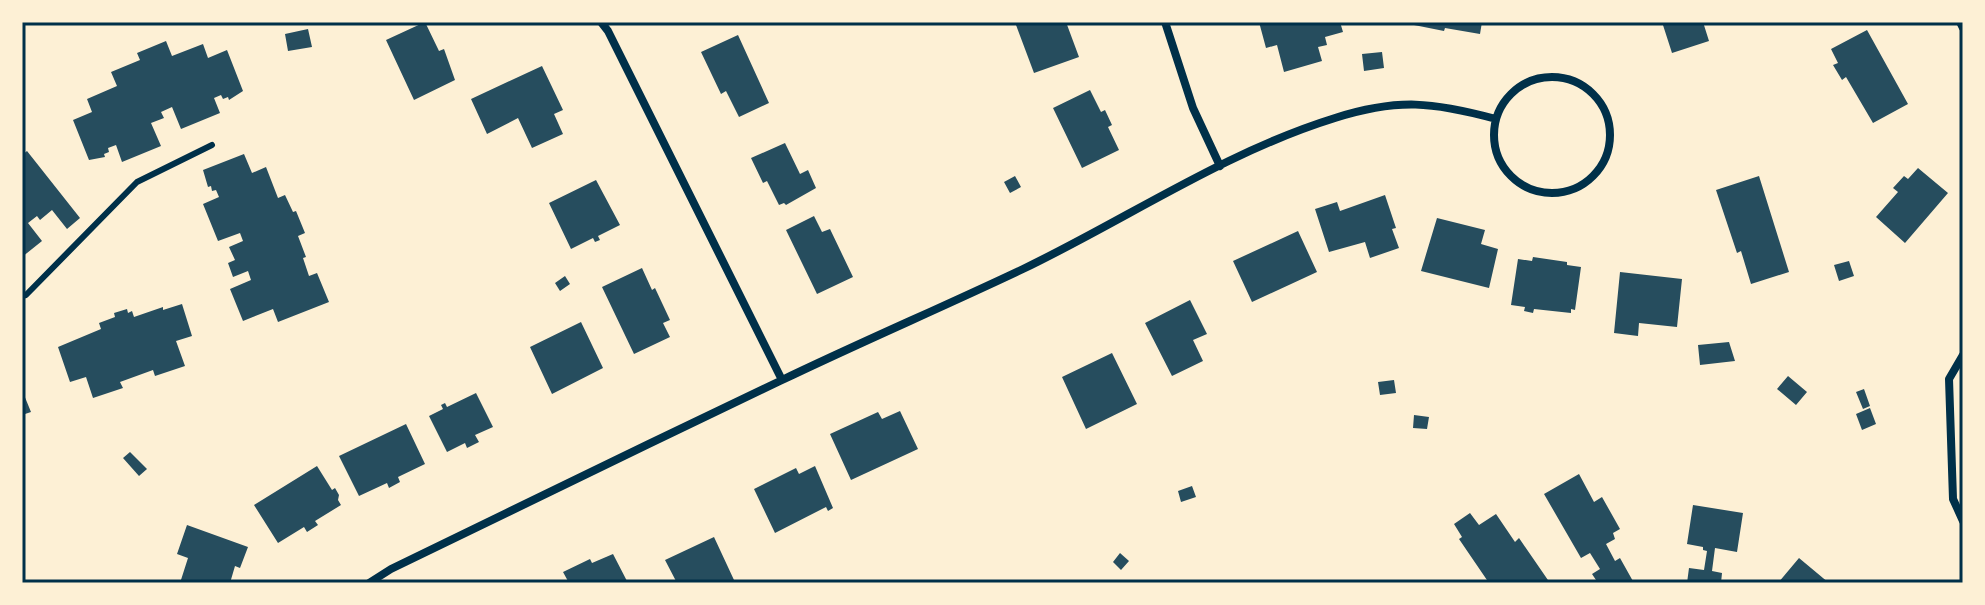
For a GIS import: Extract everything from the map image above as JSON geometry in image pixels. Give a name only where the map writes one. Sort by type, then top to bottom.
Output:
[{"type":"street","points":[[601,22],[782,380]]},
{"type":"street","points":[[1165,22],[1193,108],[1220,166]]},
{"type":"street","points":[[1960,22],[1963,28]]},
{"type":"street","points":[[1559,77],[1576,81],[1592,91],[1602,103],[1610,121],[1610,148],[1594,177],[1575,189],[1552,194],[1530,190],[1515,181],[1501,163],[1494,140],[1496,119],[1504,101],[1514,91],[1537,79],[1559,77]]},
{"type":"street","points":[[369,583],[391,569],[782,380],[1026,268],[1220,166],[1284,137],[1335,118],[1410,103],[1454,107],[1496,119]]},
{"type":"street","points":[[1963,355],[1949,379],[1953,499],[1963,521]]},
{"type":"lane","points":[[22,296],[137,182],[212,145]]},
{"type":"building","points":[[425,22],[439,51],[444,49],[455,80],[414,100],[386,40]]},
{"type":"building","points":[[1025,22],[1066,22],[1079,57],[1034,73],[1016,25]]},
{"type":"building","points":[[1259,22],[1340,22],[1343,32],[1325,37],[1327,45],[1318,47],[1322,61],[1284,72],[1277,45],[1266,48]]},
{"type":"building","points":[[1399,22],[1482,22],[1480,34]]},
{"type":"building","points":[[1662,22],[1703,22],[1709,41],[1672,53]]},
{"type":"building","points":[[308,29],[312,47],[288,51],[285,34]]},
{"type":"building","points":[[1867,30],[1908,104],[1873,123],[1846,77],[1842,80],[1833,65],[1838,63],[1831,49]]},
{"type":"building","points":[[738,35],[769,103],[739,117],[726,91],[721,94],[701,52]]},
{"type":"building","points":[[166,41],[172,56],[203,44],[208,58],[227,50],[243,91],[229,100],[221,95],[214,98],[220,113],[181,129],[172,107],[161,112],[164,118],[151,123],[161,146],[122,162],[116,145],[108,148],[105,157],[89,160],[73,120],[92,112],[87,99],[117,86],[111,72],[140,60],[137,53]]},
{"type":"building","points":[[1382,52],[1384,68],[1364,71],[1362,54]]},
{"type":"building","points":[[542,66],[563,110],[554,114],[563,134],[532,148],[518,118],[487,134],[471,99]]},
{"type":"building","points":[[1090,90],[1101,112],[1105,110],[1112,125],[1108,127],[1119,150],[1082,168],[1053,108]]},
{"type":"building","points":[[785,143],[800,174],[808,170],[816,188],[786,205],[779,205],[767,181],[763,183],[751,158]]},
{"type":"building","points":[[27,151],[80,218],[67,229],[52,210],[40,220],[37,216],[28,223],[42,241],[22,257],[22,155]]},
{"type":"building","points":[[244,154],[252,173],[266,167],[278,198],[285,195],[293,212],[296,211],[305,233],[298,236],[309,276],[317,273],[329,302],[278,322],[273,309],[243,321],[230,289],[251,280],[248,271],[233,277],[228,263],[235,260],[229,247],[243,241],[240,233],[218,241],[203,204],[219,197],[216,190],[208,187],[203,170]]},
{"type":"building","points":[[1918,168],[1948,193],[1905,243],[1876,217],[1898,192],[1893,188],[1904,176],[1908,179]]},
{"type":"building","points":[[1015,176],[1021,187],[1010,193],[1004,182]]},
{"type":"building","points":[[1759,176],[1789,272],[1751,284],[1716,190]]},
{"type":"building","points":[[596,180],[620,225],[598,236],[600,240],[595,242],[593,238],[571,249],[549,203]]},
{"type":"building","points":[[1385,195],[1399,248],[1370,258],[1365,242],[1329,252],[1315,209],[1337,202],[1340,211]]},
{"type":"building","points":[[814,216],[822,232],[830,229],[853,277],[817,294],[786,230]]},
{"type":"building","points":[[1437,218],[1485,230],[1481,244],[1498,249],[1489,288],[1421,271]]},
{"type":"building","points":[[1298,231],[1317,272],[1252,302],[1233,261]]},
{"type":"building","points":[[1533,257],[1581,267],[1575,310],[1571,309],[1571,313],[1534,309],[1533,313],[1524,311],[1525,307],[1511,305],[1518,259],[1532,261]]},
{"type":"building","points":[[1849,261],[1854,276],[1839,281],[1834,265]]},
{"type":"building","points":[[642,268],[670,320],[663,323],[670,337],[634,354],[602,287]]},
{"type":"building","points":[[1620,272],[1682,279],[1677,327],[1639,323],[1638,336],[1614,333]]},
{"type":"building","points":[[565,276],[570,284],[560,291],[555,283]]},
{"type":"building","points":[[1190,300],[1207,334],[1193,340],[1203,361],[1172,376],[1145,323]]},
{"type":"building","points":[[182,304],[192,336],[176,341],[185,366],[155,376],[153,370],[120,382],[123,388],[93,398],[86,377],[70,382],[58,347],[101,329],[99,323],[115,317],[114,313],[127,309],[128,313],[132,311],[134,317]]},
{"type":"building","points":[[581,322],[603,368],[552,394],[530,347]]},
{"type":"building","points":[[1729,342],[1735,361],[1700,365],[1698,345]]},
{"type":"building","points":[[1112,353],[1137,404],[1086,429],[1062,377]]},
{"type":"building","points":[[1788,376],[1807,392],[1796,405],[1777,389]]},
{"type":"building","points":[[1394,380],[1396,393],[1380,395],[1378,382]]},
{"type":"building","points":[[1864,389],[1870,406],[1863,409],[1856,392]]},
{"type":"building","points":[[22,390],[31,412],[22,415]]},
{"type":"building","points":[[476,393],[493,427],[475,435],[479,442],[467,448],[465,443],[447,452],[429,416],[443,409],[441,405],[445,403],[447,407]]},
{"type":"building","points":[[1870,408],[1876,424],[1862,430],[1856,414]]},
{"type":"building","points":[[900,411],[918,449],[851,480],[830,434],[878,412],[882,419]]},
{"type":"building","points":[[1414,415],[1429,417],[1427,429],[1413,428]]},
{"type":"building","points":[[406,424],[425,464],[398,477],[400,482],[389,488],[387,483],[359,496],[339,456]]},
{"type":"building","points":[[130,452],[147,469],[139,476],[123,458]]},
{"type":"building","points":[[317,466],[332,490],[335,488],[341,505],[315,521],[318,525],[307,532],[304,527],[278,543],[254,505]]},
{"type":"building","points":[[815,466],[833,508],[828,511],[826,507],[775,533],[754,489],[796,468],[799,474]]},
{"type":"building","points":[[1579,474],[1594,502],[1602,497],[1620,529],[1613,533],[1615,539],[1606,544],[1615,561],[1620,558],[1634,583],[1598,583],[1592,574],[1600,569],[1590,553],[1581,558],[1544,494]]},
{"type":"building","points":[[1192,486],[1196,497],[1181,502],[1178,491]]},
{"type":"building","points":[[1693,505],[1743,513],[1737,552],[1715,548],[1712,571],[1722,573],[1721,583],[1687,583],[1689,568],[1704,570],[1707,551],[1703,547],[1687,544]]},
{"type":"building","points":[[1470,513],[1479,525],[1496,514],[1515,542],[1519,538],[1550,583],[1489,583],[1459,539],[1462,537],[1454,524]]},
{"type":"building","points":[[187,525],[248,547],[240,568],[235,566],[230,583],[180,583],[188,558],[177,554]]},
{"type":"building","points":[[714,537],[734,580],[728,583],[677,583],[665,560]]},
{"type":"building","points":[[1120,553],[1129,561],[1121,570],[1113,562]]},
{"type":"building","points":[[613,554],[628,583],[569,583],[563,572],[590,559],[592,563]]},
{"type":"building","points":[[1799,558],[1829,583],[1778,583]]}]
